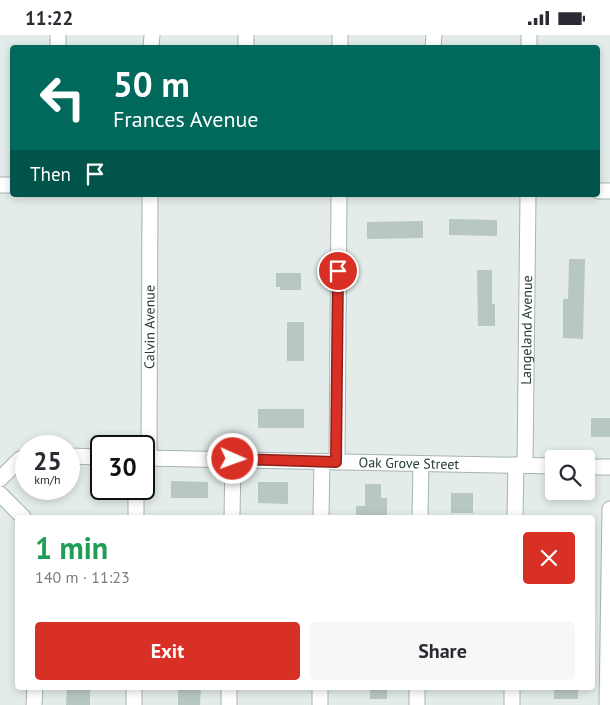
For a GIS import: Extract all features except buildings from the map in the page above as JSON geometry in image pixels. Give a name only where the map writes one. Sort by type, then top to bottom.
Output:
[{"type":"street","name":"Calvin Avenue","points":[[146,435],[150,197]]},
{"type":"street","points":[[322,515],[329,462],[339,197]]},
{"type":"street","name":"Langeland Avenue","points":[[515,515],[521,465],[528,197]]},
{"type":"street","name":"Oak Grove Street","points":[[155,458],[545,466]]},
{"type":"street","points":[[232,515],[233,459]]},
{"type":"street","points":[[0,479],[15,464]]},
{"type":"street","points":[[420,515],[421,464]]},
{"type":"street","points":[[595,467],[610,467]]},
{"type":"street","points":[[0,494],[21,515]]},
{"type":"street","points":[[136,500],[136,515]]},
{"type":"street","points":[[607,705],[610,509]]},
{"type":"street","points":[[34,705],[35,690]]},
{"type":"street","points":[[134,690],[134,705]]},
{"type":"street","points":[[229,690],[229,705]]},
{"type":"street","points":[[320,690],[320,705]]},
{"type":"street","points":[[417,705],[418,690]]},
{"type":"street","points":[[512,690],[512,705]]},
{"type":"route","points":[[233,459],[336,462],[338,271]]}]
